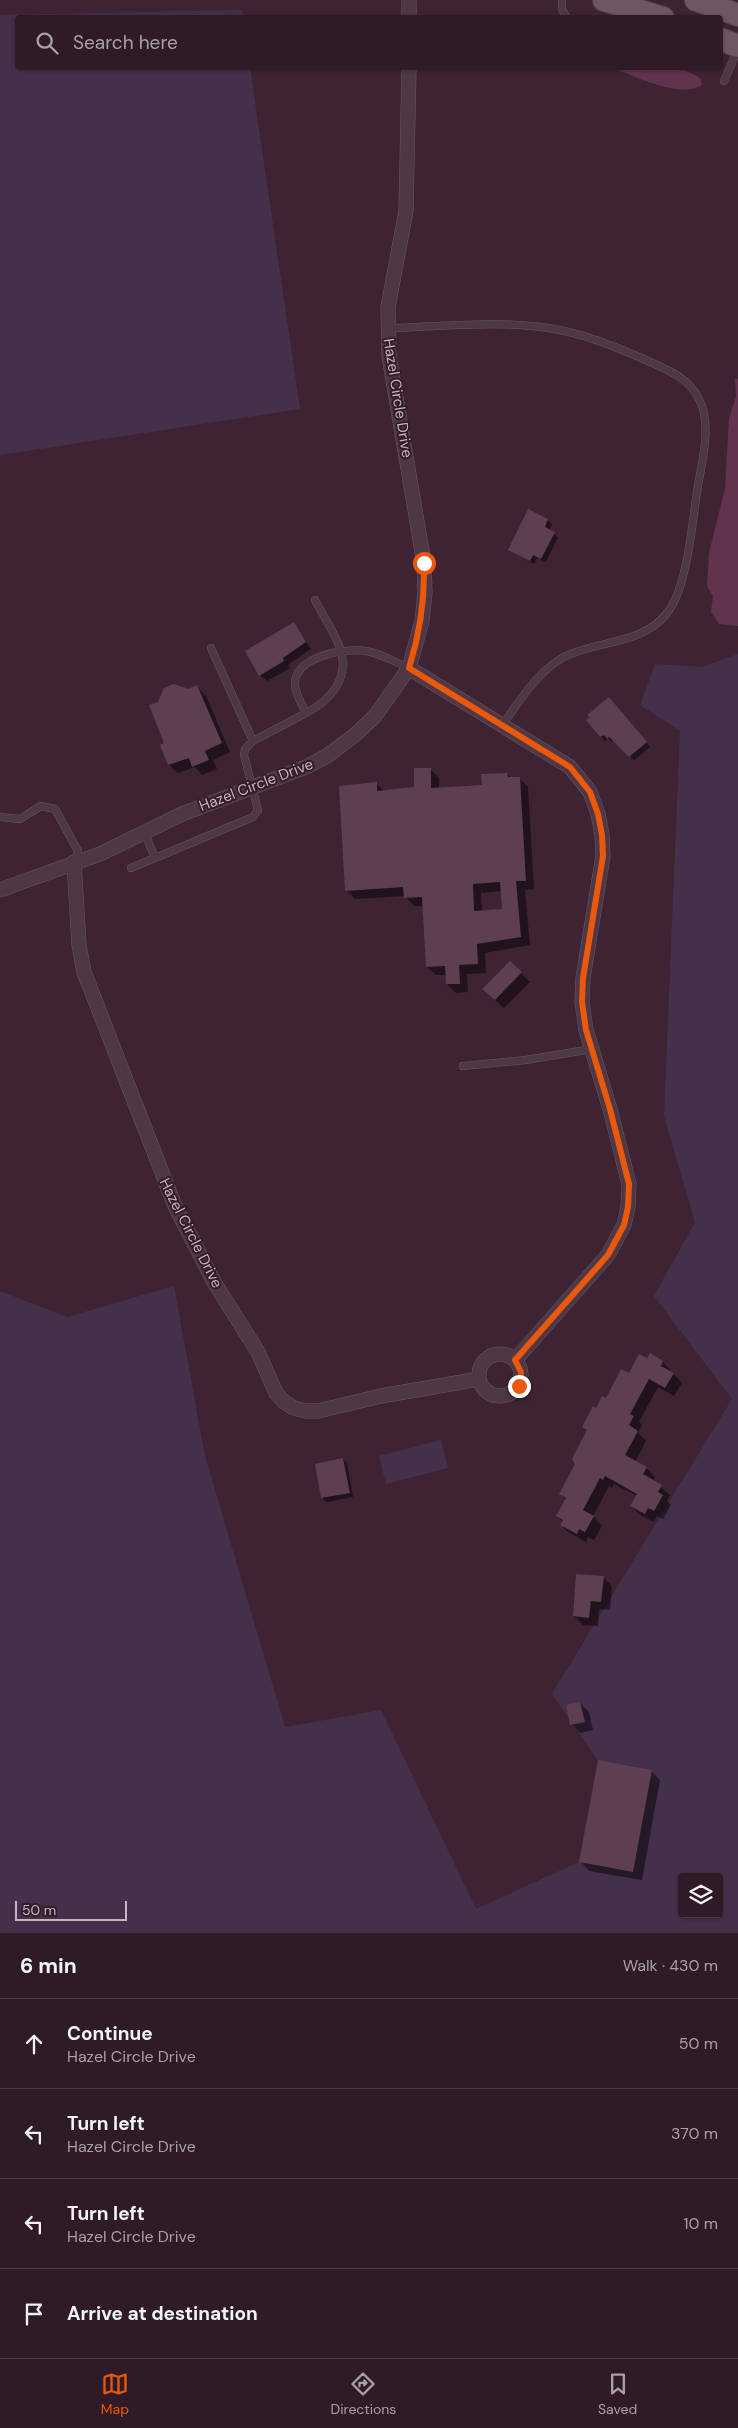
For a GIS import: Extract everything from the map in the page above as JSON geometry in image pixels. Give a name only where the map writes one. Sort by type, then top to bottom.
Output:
[{"type":"main road","points":[[604,0],[653,15]]},
{"type":"main road","points":[[696,0],[738,15]]},
{"type":"main road","points":[[723,40],[738,47]]},
{"type":"street","points":[[409,0],[409,15]]},
{"type":"street","name":"Hazel Circle Drive","points":[[0,890],[100,854],[182,814],[306,768],[327,756],[376,716],[409,668],[422,621],[425,592],[424,563],[389,356],[387,328],[392,277],[406,211],[409,70]]},
{"type":"street","points":[[409,668],[503,724],[570,767],[590,792],[598,814],[602,835],[603,856],[583,978],[582,1002],[586,1030],[628,1176],[628,1207],[624,1225],[608,1255],[515,1360]]},
{"type":"street","name":"Hazel Circle Drive","points":[[74,862],[79,945],[84,972],[175,1206],[214,1282],[258,1352],[276,1393],[284,1402],[294,1408],[306,1411],[479,1379]]},
{"type":"street","points":[[503,1354],[515,1360],[521,1372],[519,1386],[508,1395],[489,1394],[479,1379],[482,1366],[490,1357],[503,1354]]},
{"type":"lane","points":[[562,0],[562,9],[565,15]]},
{"type":"lane","points":[[724,81],[738,47]]},
{"type":"lane","points":[[387,328],[508,325],[572,332],[621,349],[674,373],[694,390],[703,410],[706,428],[693,523],[681,583],[673,605],[658,623],[645,633],[583,650],[564,657],[548,668],[533,682],[503,724]]},
{"type":"lane","points":[[131,868],[253,817],[258,810],[244,755],[245,749],[253,740],[306,713],[330,698],[335,690],[343,664],[341,651],[314,600]]},
{"type":"lane","points":[[210,648],[253,740]]},
{"type":"lane","points":[[306,713],[296,693],[295,684],[299,672],[322,656],[341,651],[368,651],[409,668]]},
{"type":"lane","points":[[0,817],[20,819],[41,806],[56,809],[78,851],[74,862]]},
{"type":"lane","points":[[144,831],[155,858]]},
{"type":"lane","points":[[463,1066],[526,1060],[592,1049]]},
{"type":"shaded area","points":[[242,10],[243,15],[15,15],[15,70],[250,70],[300,409],[0,455],[0,15]]},
{"type":"shaded area","points":[[619,70],[682,70],[692,73],[701,79],[702,85],[694,89],[683,90],[646,81]]},
{"type":"shaded area","points":[[735,378],[738,379],[738,626],[719,624],[711,612],[713,596],[707,586],[709,553],[725,489],[729,418],[736,397]]},
{"type":"shaded area","points":[[738,654],[738,1933],[0,1933],[0,1291],[67,1317],[174,1286],[205,1456],[285,1727],[381,1710],[476,1909],[579,1862],[633,1872],[652,1770],[598,1760],[552,1694],[732,1399],[654,1296],[695,1222],[664,1116],[680,731],[640,705],[655,664],[702,667]]},
{"type":"shaded area","points":[[441,1440],[448,1468],[386,1484],[379,1456]]},
{"type":"building","points":[[528,509],[548,519],[545,527],[555,532],[541,559],[533,555],[530,561],[508,550]]},
{"type":"building","points":[[294,622],[306,642],[283,658],[284,661],[259,676],[245,651]]},
{"type":"building","points":[[174,684],[188,689],[197,685],[222,743],[205,751],[209,760],[192,767],[189,758],[168,765],[160,745],[164,743],[149,705],[158,702],[164,688]]},
{"type":"building","points":[[609,697],[647,742],[629,757],[609,737],[607,739],[604,735],[600,737],[586,720],[590,717],[587,715]]},
{"type":"building","points":[[414,768],[431,768],[431,788],[482,785],[481,774],[507,773],[508,777],[520,777],[526,881],[516,881],[521,937],[477,944],[478,964],[459,965],[460,984],[446,984],[445,966],[426,967],[422,897],[404,898],[403,887],[345,891],[339,786],[377,782],[377,791],[414,787]],"holes":[[[500,882],[502,909],[474,911],[473,884]]]},
{"type":"building","points":[[510,961],[522,972],[495,1000],[482,989]]},
{"type":"building","points":[[650,1353],[663,1361],[661,1366],[674,1373],[665,1388],[649,1379],[630,1414],[634,1416],[629,1425],[638,1431],[625,1455],[647,1467],[643,1474],[662,1485],[658,1492],[663,1495],[654,1511],[648,1508],[645,1514],[630,1506],[637,1494],[605,1476],[603,1480],[600,1478],[583,1510],[594,1516],[585,1532],[579,1529],[577,1534],[560,1525],[563,1520],[556,1516],[566,1498],[559,1494],[575,1464],[572,1459],[587,1430],[582,1427],[593,1406],[596,1408],[602,1396],[606,1398],[621,1369],[629,1373],[639,1354],[647,1358]]},
{"type":"building","points":[[343,1458],[350,1493],[321,1498],[315,1464]]},
{"type":"building","points":[[576,1574],[604,1576],[601,1602],[591,1601],[589,1618],[573,1616]]},
{"type":"building","points":[[580,1702],[585,1722],[570,1725],[566,1705]]},
{"type":"building","points":[[598,1760],[652,1770],[633,1872],[579,1862]]},
{"type":"route","points":[[424,563],[425,592],[422,621],[409,668],[503,724],[570,767],[590,792],[598,814],[602,835],[603,856],[583,978],[582,1002],[586,1030],[628,1176],[628,1207],[624,1225],[608,1255],[515,1360],[521,1372],[519,1386]]}]
